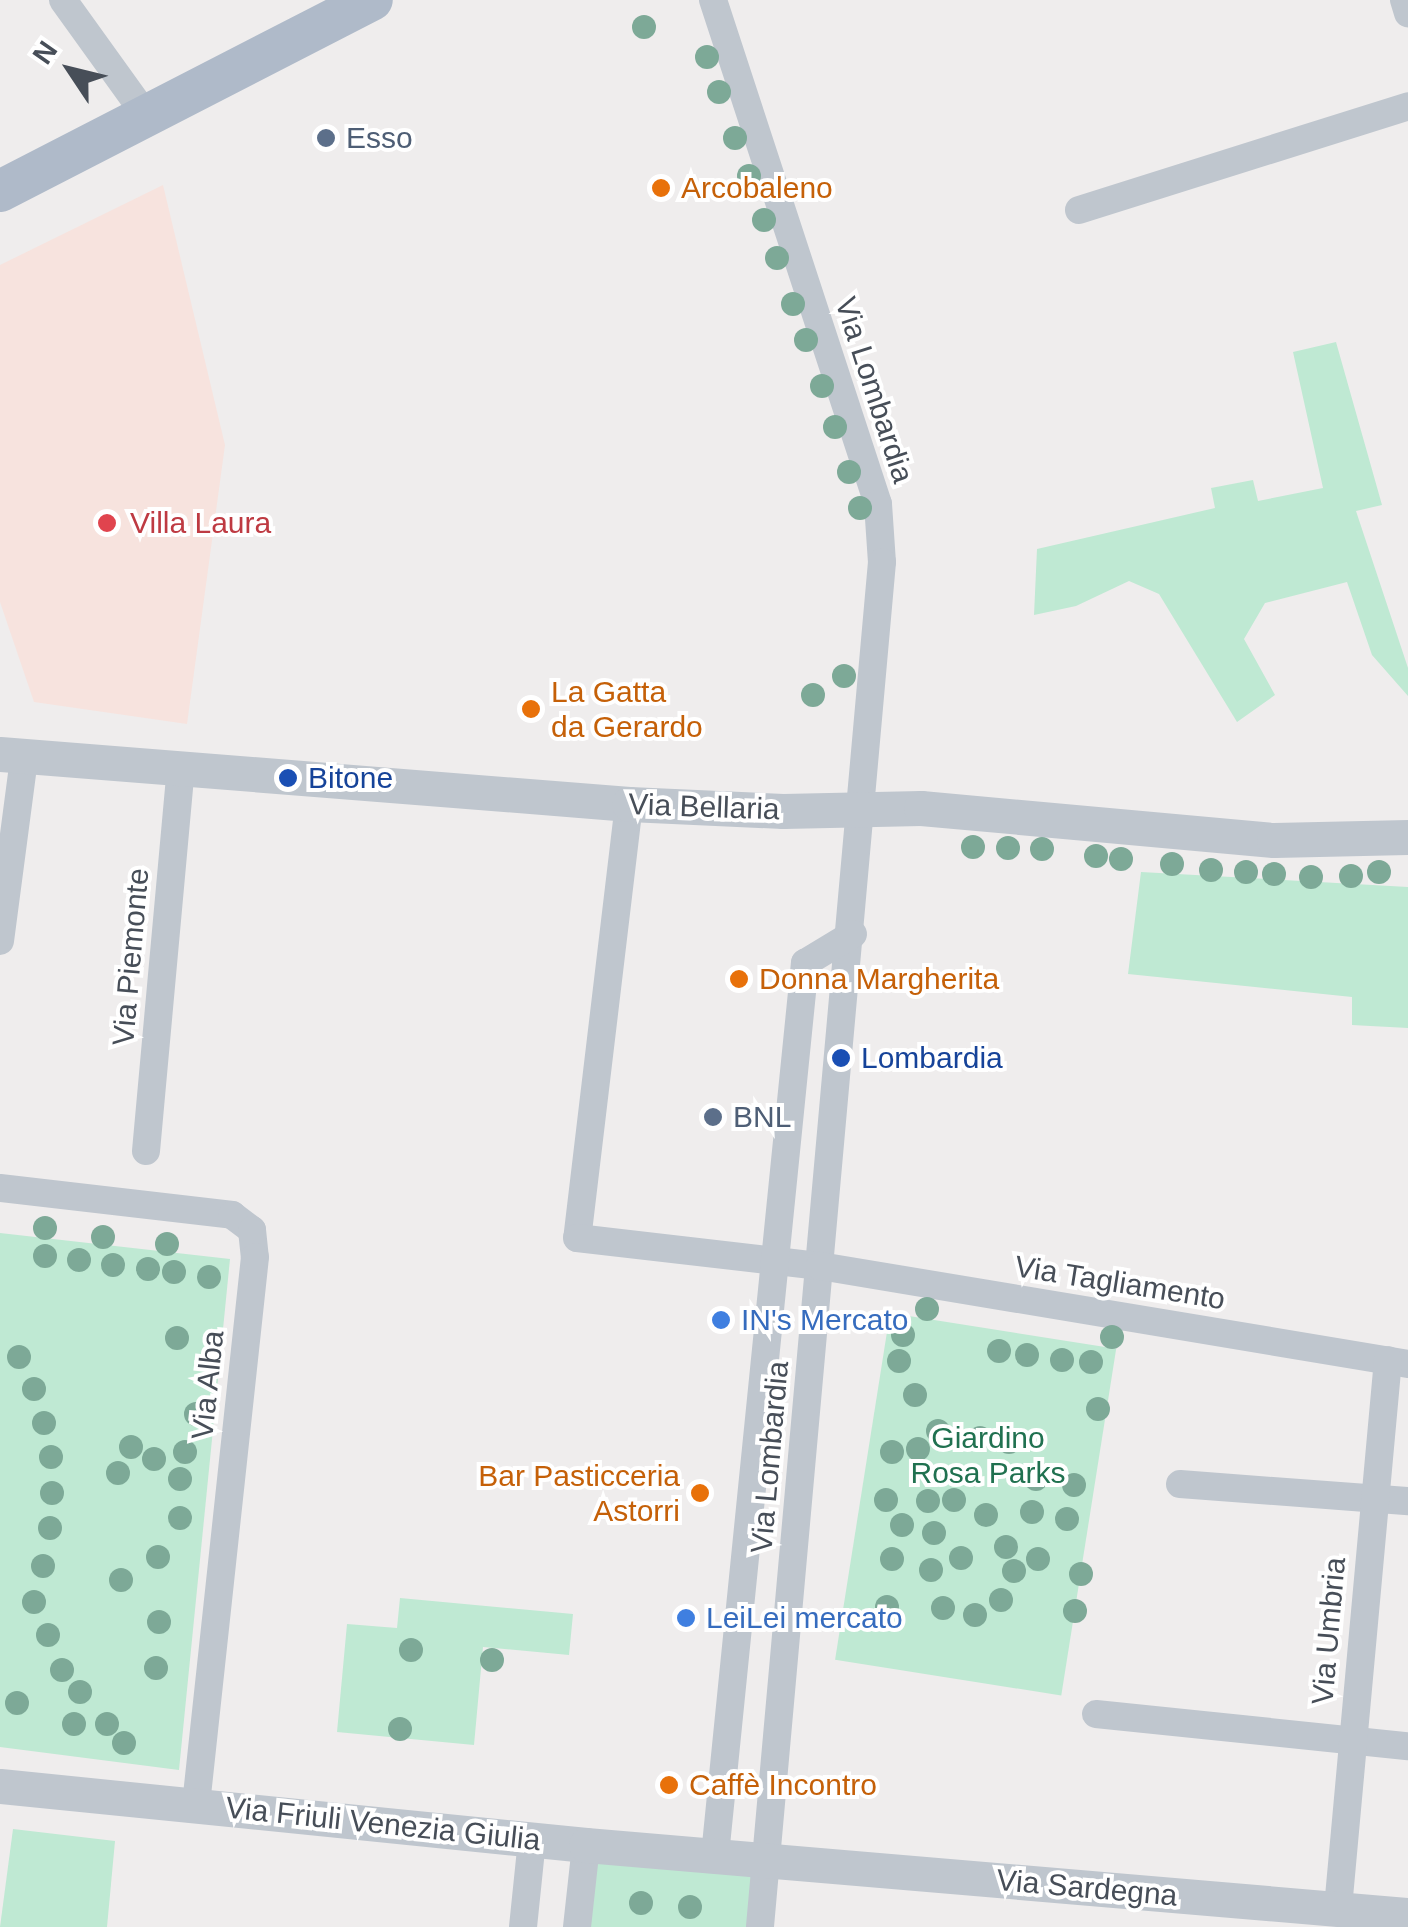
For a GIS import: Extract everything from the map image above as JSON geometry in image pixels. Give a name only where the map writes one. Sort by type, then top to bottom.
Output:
[{"type":"main road","points":[[0,190],[372,0]]},
{"type":"street","points":[[63,0],[147,117]]},
{"type":"street","name":"Via Lombardia","points":[[713,0],[878,504],[880,628],[760,1927]]},
{"type":"street","points":[[1404,0],[1408,13]]},
{"type":"street","points":[[1080,210],[1408,106]]},
{"type":"street","points":[[0,941],[12,756]]},
{"type":"street","name":"Via Bellaria","points":[[12,756],[630,804],[783,812],[862,806],[1274,840],[1408,836]]},
{"type":"street","name":"Via Piemonte","points":[[146,1151],[181,769]]},
{"type":"street","points":[[630,804],[577,1238],[776,1260]]},
{"type":"street","name":"Via Lombardia","points":[[714,1855],[805,963],[853,934]]},
{"type":"street","name":"Via Alba","points":[[0,1188],[232,1215],[252,1230],[255,1257],[196,1805]]},
{"type":"street","name":"Via Tagliamento","points":[[776,1260],[1398,1362]]},
{"type":"street","name":"Via Umbria","points":[[1338,1908],[1374,1497],[1398,1362]]},
{"type":"street","points":[[1180,1484],[1408,1500]]},
{"type":"street","points":[[1096,1714],[1408,1746]]},
{"type":"street","name":"Via Friuli Venezia Giulia","points":[[0,1786],[766,1860]]},
{"type":"street","points":[[523,1927],[532,1840]]},
{"type":"street","points":[[577,1927],[586,1845]]},
{"type":"street","name":"Via Sardegna","points":[[766,1860],[1408,1915]]},
{"type":"shaded area","name":"Villa Laura","points":[[163,185],[225,445],[187,724],[34,702],[0,602],[0,265]]},
{"type":"green space","points":[[1336,342],[1382,505],[1356,511],[1408,668],[1408,696],[1372,655],[1347,582],[1265,603],[1244,639],[1275,695],[1237,722],[1159,594],[1129,581],[1076,606],[1034,615],[1037,549],[1215,508],[1211,488],[1253,480],[1258,501],[1323,488],[1293,352]]},
{"type":"green space","points":[[1141,872],[1408,887],[1408,1028],[1352,1025],[1352,997],[1128,974]]},
{"type":"green space","points":[[0,1233],[230,1259],[179,1770],[0,1747]]},
{"type":"green space","name":"Giardino Rosa Parks","points":[[890,1313],[1116,1349],[1061,1696],[835,1660]]},
{"type":"green space","points":[[400,1598],[573,1614],[569,1655],[483,1647],[474,1745],[337,1732],[347,1624],[397,1628]]},
{"type":"green space","points":[[13,1829],[115,1841],[107,1927],[0,1927]]},
{"type":"green space","points":[[586,1845],[766,1860],[760,1927],[577,1927]]},
{"type":"place","name":"Esso","points":[[326,138]]},
{"type":"place","name":"Arcobaleno","points":[[661,188]]},
{"type":"place","name":"Villa Laura","points":[[107,523]]},
{"type":"place","name":"La Gatta da Gerardo","points":[[531,709]]},
{"type":"place","name":"Bitone","points":[[288,778]]},
{"type":"place","name":"Donna Margherita","points":[[739,979]]},
{"type":"place","name":"Lombardia","points":[[841,1058]]},
{"type":"place","name":"BNL","points":[[713,1117]]},
{"type":"place","name":"IN's Mercato","points":[[721,1320]]},
{"type":"place","name":"Bar Pasticceria Astorri","points":[[700,1493]]},
{"type":"place","name":"LeiLei mercato","points":[[686,1618]]},
{"type":"place","name":"Caffè Incontro","points":[[669,1785]]}]
